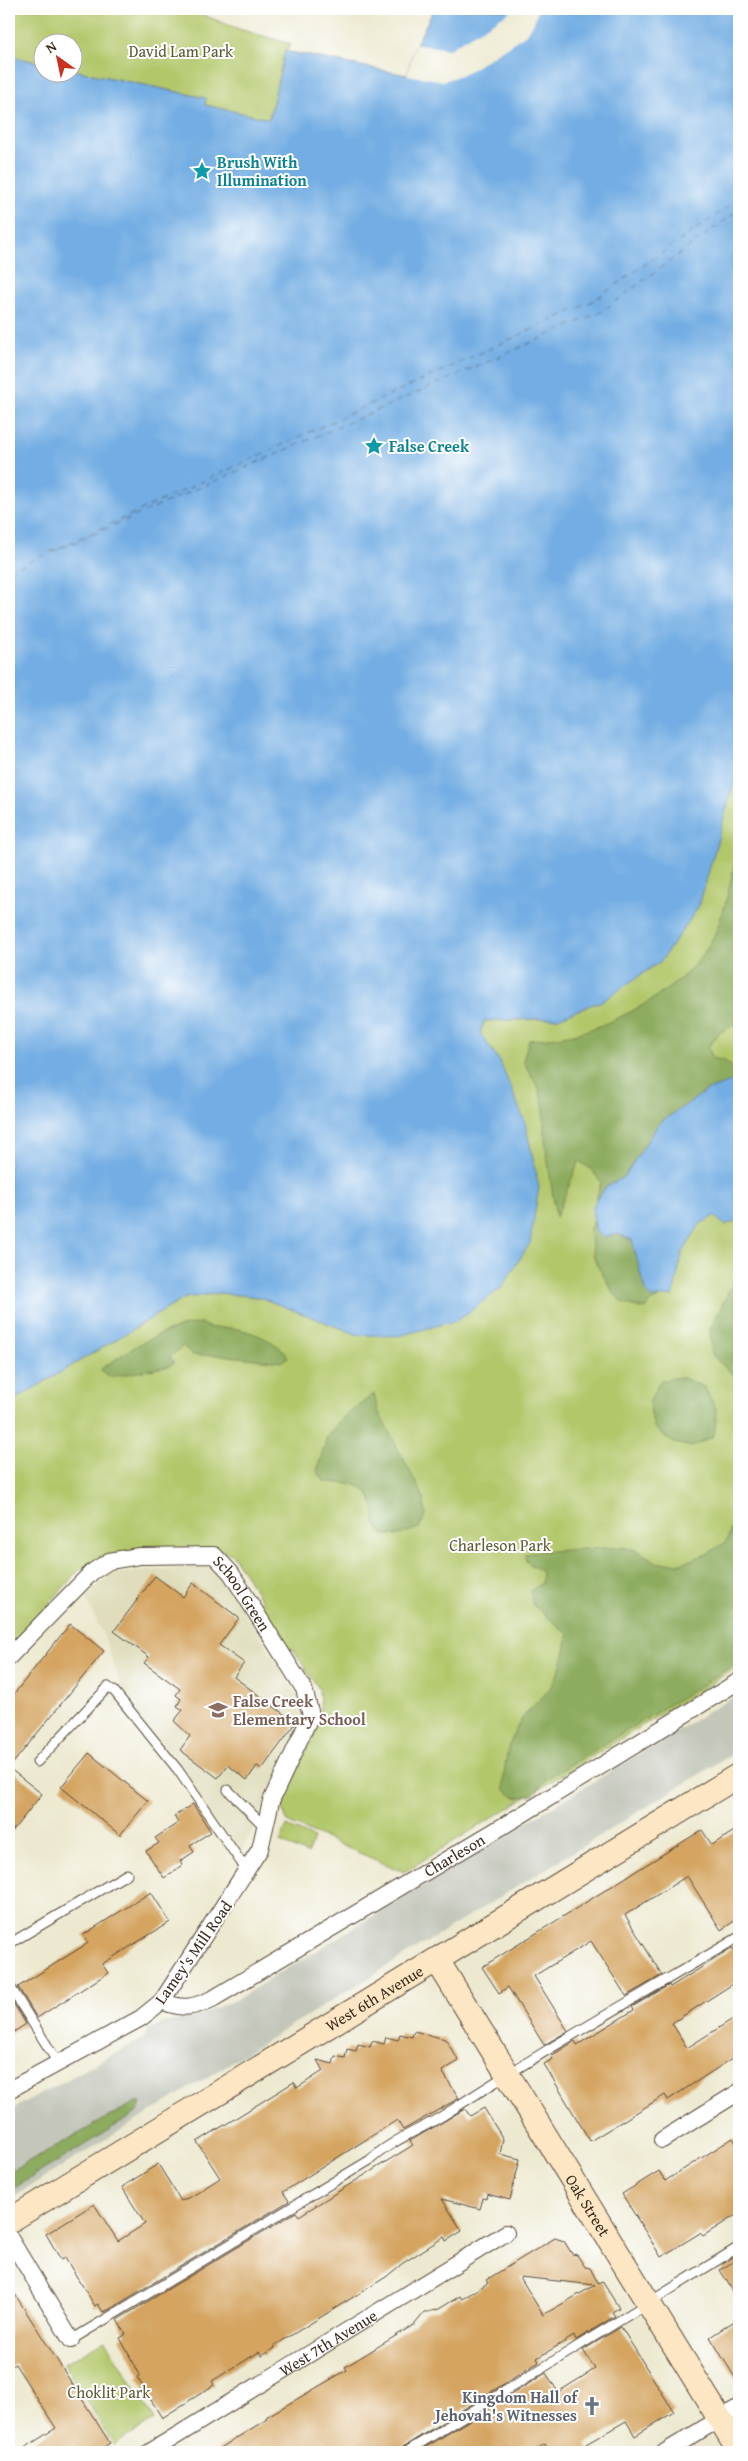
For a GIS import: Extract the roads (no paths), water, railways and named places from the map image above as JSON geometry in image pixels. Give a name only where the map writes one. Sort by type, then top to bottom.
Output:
[{"type":"main road","name":"West 6th Avenue","points":[[9,2221],[739,1775]]},
{"type":"main road","name":"Oak Street","points":[[437,1960],[649,2303],[729,2413],[739,2450]]},
{"type":"street","name":"School Green","points":[[9,1657],[92,1572],[109,1561],[139,1556],[214,1555],[231,1573],[304,1689],[312,1715],[271,1801],[266,1828]]},
{"type":"street","name":"Charleson","points":[[162,2002],[184,2009],[198,2006],[214,1998],[518,1817],[739,1681]]},
{"type":"street","name":"Lamey's Mill Road","points":[[9,2090],[141,2018],[162,2002],[247,1871],[260,1849],[266,1828]]},
{"type":"street","points":[[662,2140],[739,2092]]},
{"type":"street","name":"West 7th Avenue","points":[[150,2452],[506,2233]]},
{"type":"street","points":[[9,2237],[72,2340]]},
{"type":"street","points":[[665,2452],[729,2413]]},
{"type":"lane","points":[[37,1762],[108,1686],[178,1770],[247,1871]]},
{"type":"lane","points":[[228,1790],[266,1828]]},
{"type":"lane","points":[[9,1944],[127,1874]]},
{"type":"lane","points":[[72,2340],[370,2160],[385,2147],[407,2133],[428,2125],[507,2074],[739,1937]]},
{"type":"lane","points":[[9,1984],[58,2064]]},
{"type":"lane","points":[[406,2452],[739,2247]]},
{"type":"water","name":"False Creek","points":[[434,9],[739,9],[739,773],[735,779],[699,906],[661,961],[604,1000],[558,1018],[484,1021],[480,1033],[500,1062],[525,1122],[539,1187],[530,1243],[501,1288],[458,1320],[399,1336],[359,1335],[259,1297],[219,1293],[185,1298],[9,1403],[9,56],[32,61],[32,82],[82,82],[82,72],[206,98],[205,105],[269,119],[285,51],[407,75],[414,48]]},
{"type":"water","points":[[739,1079],[739,1220],[725,1225],[714,1216],[700,1224],[682,1254],[673,1296],[652,1298],[645,1291],[632,1240],[618,1234],[603,1237],[596,1232],[592,1210],[596,1200],[606,1187],[624,1177],[659,1123],[708,1090]]},
{"type":"place","name":"Brush With Illumination","points":[[202,171]]},
{"type":"place","name":"False Creek","points":[[374,446]]},
{"type":"place","name":"False Creek Elementary School","points":[[218,1710]]},
{"type":"place","name":"Kingdom Hall of Jehovah's Witnesses","points":[[592,2406]]},
{"type":"park label","name":"David Lam Park","points":[[181,51]]},
{"type":"park label","name":"Charleson Park","points":[[500,1545]]},
{"type":"park label","name":"Choklit Park","points":[[109,2392]]}]
